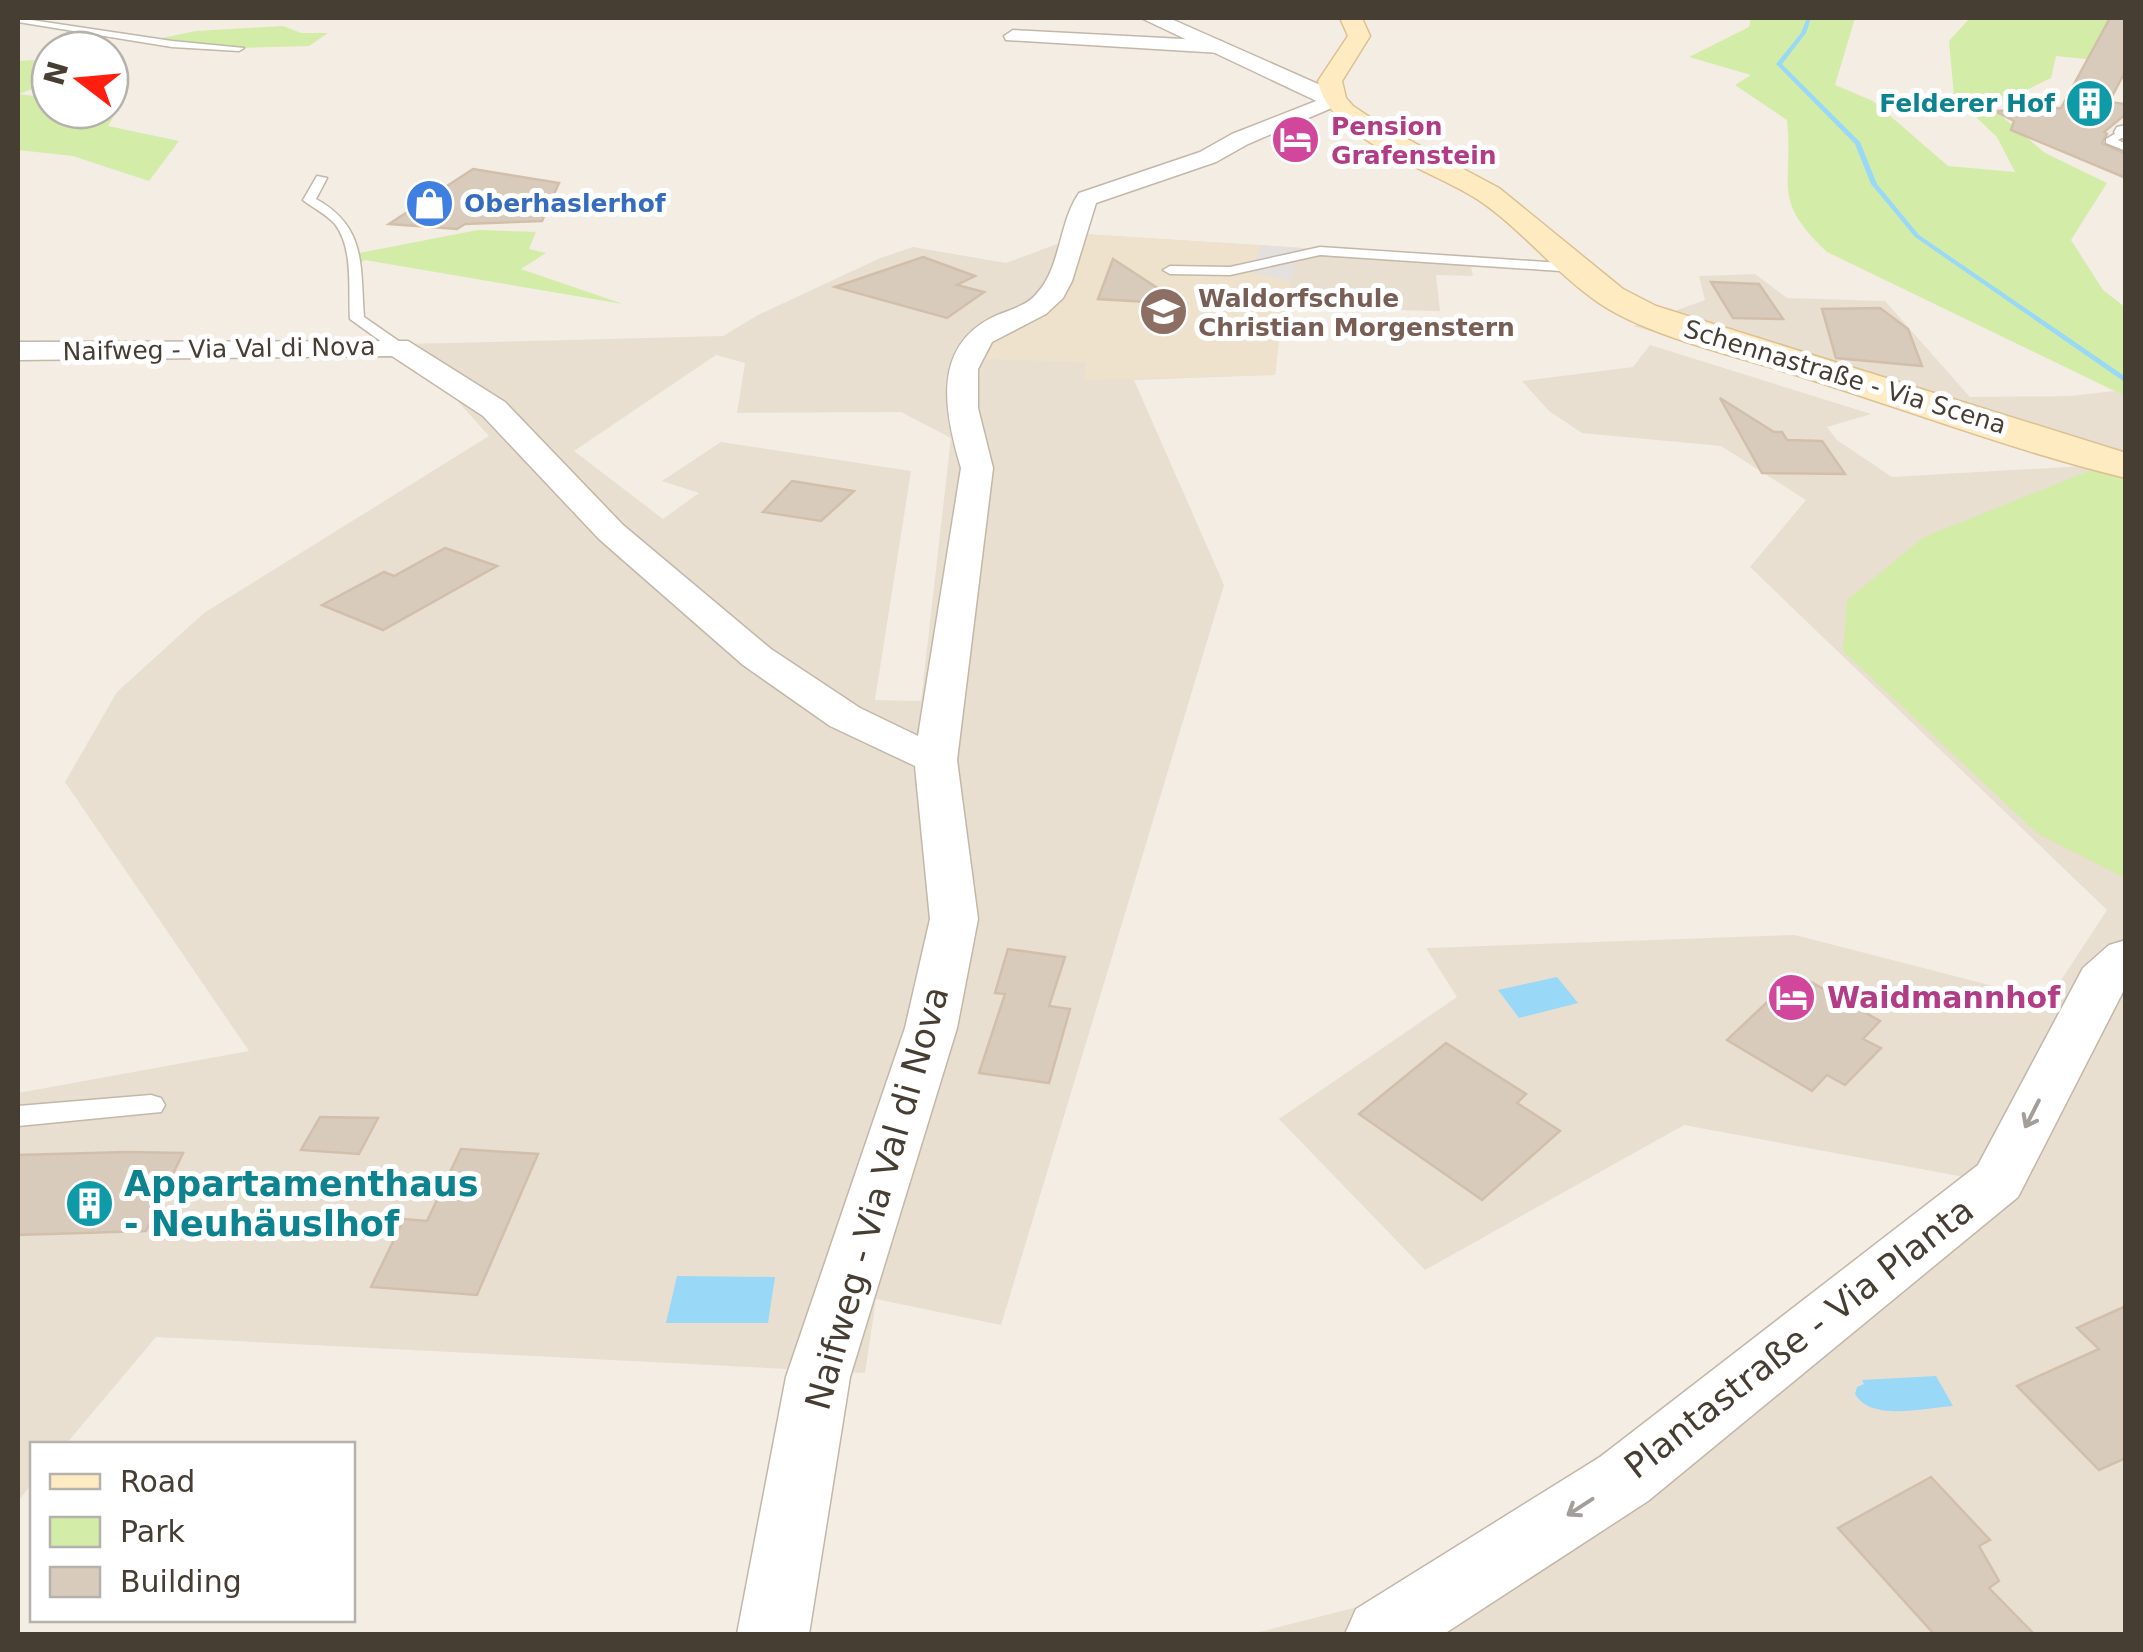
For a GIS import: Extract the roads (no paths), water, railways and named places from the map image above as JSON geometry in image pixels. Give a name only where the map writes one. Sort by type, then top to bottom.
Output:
[{"type":"main road","points":[[1335,81],[1360,36],[1351,18]]},
{"type":"main road","name":"Schennastraße - Via Scena","points":[[1335,81],[1374,132],[1489,194],[1611,296],[1644,313],[2126,466]]},
{"type":"street","name":"Schennastraße - Via Scena","points":[[1152,18],[1273,71],[1335,81]]},
{"type":"street","points":[[1014,36],[1221,47]]},
{"type":"street","name":"Schennastraße - Via Scena","points":[[1273,71],[1302,70],[1335,81]]},
{"type":"street","name":"Naifweg - Via Val di Nova","points":[[773,1634],[818,1377],[931,1028],[954,919],[936,760],[978,468],[963,422],[962,364],[967,352],[996,326],[1042,306],[1052,294],[1075,237],[1079,208],[1088,198],[1208,158],[1335,81]]},
{"type":"street","name":"Naifweg - Via Val di Nova","points":[[18,351],[398,348],[494,409],[611,532],[757,657],[845,717],[936,760]]},
{"type":"street","name":"Plantastraße - Via Planta","points":[[1381,1634],[1624,1478],[1998,1180],[2100,980],[2126,957]]},
{"type":"lane","points":[[18,19],[172,44],[239,48]]},
{"type":"lane","points":[[2125,131],[2110,142],[2126,148]]},
{"type":"lane","points":[[321,178],[309,200],[344,222],[354,254],[358,319],[398,348]]},
{"type":"lane","points":[[1170,270],[1230,271],[1320,251],[1575,268]]},
{"type":"lane","points":[[18,1116],[151,1105]]},
{"type":"water","points":[[1557,977],[1578,1003],[1519,1018],[1498,990]]},
{"type":"water","points":[[677,1276],[775,1277],[768,1323],[666,1323]]},
{"type":"water","points":[[1936,1376],[1953,1406],[1885,1411],[1863,1403],[1855,1394],[1857,1387],[1864,1384],[1862,1380]]},
{"type":"waterway","points":[[1809,18],[1803,33],[1779,64],[1858,143],[1874,184],[1917,236],[2126,381]]},
{"type":"place","name":"Felderer Hof","points":[[2090,103]]},
{"type":"place","name":"Pension Grafenstein","points":[[1296,140]]},
{"type":"place","name":"Oberhaslerhof","points":[[429,203]]},
{"type":"place","name":"Waldorfschule Christian Morgenstern","points":[[1163,312]]},
{"type":"place","name":"Waidmannhof","points":[[1792,997]]},
{"type":"place","name":"Appartamenthaus - Neuhäuslhof","points":[[89,1204]]}]
